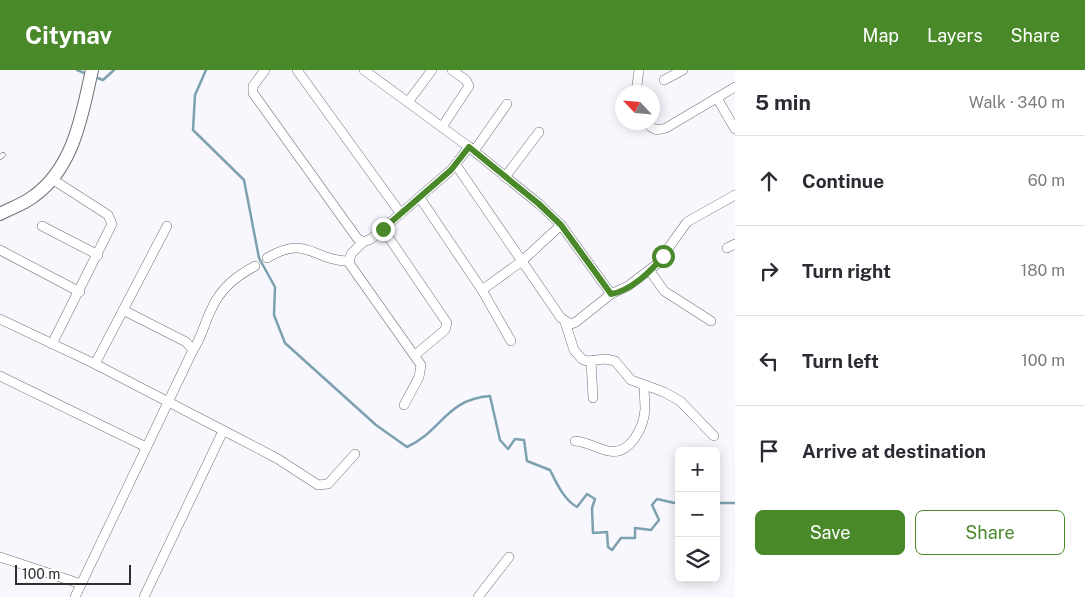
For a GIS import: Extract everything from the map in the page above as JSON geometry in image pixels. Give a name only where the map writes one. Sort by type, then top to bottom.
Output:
[{"type":"street","points":[[265,70],[253,86],[253,93],[357,238],[363,242]]},
{"type":"street","points":[[297,70],[401,214]]},
{"type":"street","points":[[408,102],[432,70]]},
{"type":"street","points":[[442,127],[469,86],[466,80],[452,70]]},
{"type":"street","points":[[637,85],[639,70]]},
{"type":"street","points":[[664,80],[682,70]]},
{"type":"street","points":[[370,72],[472,149],[561,225],[611,294]]},
{"type":"street","points":[[0,214],[34,197],[52,179],[66,158],[75,137],[91,74]]},
{"type":"street","points":[[660,130],[666,128],[735,88]]},
{"type":"street","points":[[717,98],[735,129]]},
{"type":"street","points":[[349,261],[351,254],[363,242],[371,239],[456,165],[472,149],[507,104]]},
{"type":"street","points":[[505,177],[539,132]]},
{"type":"street","points":[[456,165],[565,322],[578,355],[586,361],[606,359],[615,361],[630,380],[644,386],[656,388],[680,400],[714,436]]},
{"type":"street","points":[[52,179],[111,219],[111,228],[52,344]]},
{"type":"street","points":[[565,322],[571,324],[576,322],[611,294],[618,292],[650,270],[663,256],[686,222],[735,195]]},
{"type":"street","points":[[420,198],[482,290],[511,341]]},
{"type":"street","points":[[482,290],[522,261],[561,225]]},
{"type":"street","points":[[42,226],[98,255]]},
{"type":"street","points":[[95,364],[167,226]]},
{"type":"street","points":[[383,229],[447,323],[446,330],[415,355]]},
{"type":"street","points":[[267,258],[279,250],[308,248],[332,259],[349,261],[415,355],[420,365],[420,371],[404,405]]},
{"type":"street","points":[[0,250],[80,292]]},
{"type":"street","points":[[75,597],[193,350],[204,332],[214,305],[229,283],[255,266]]},
{"type":"street","points":[[650,270],[661,288],[710,320]]},
{"type":"street","points":[[123,310],[186,342],[193,350]]},
{"type":"street","points":[[0,318],[95,364],[323,486],[328,484],[355,454]]},
{"type":"street","points":[[591,361],[593,398]]},
{"type":"street","points":[[0,376],[146,447]]},
{"type":"street","points":[[574,441],[586,442],[609,452],[623,449],[631,443],[643,420],[644,386]]},
{"type":"street","points":[[144,597],[223,431]]},
{"type":"street","points":[[0,557],[81,584]]},
{"type":"street","points":[[478,597],[509,557]]},
{"type":"waterway","points":[[77,70],[87,74]]},
{"type":"waterway","points":[[95,77],[103,80],[114,70]]},
{"type":"waterway","points":[[206,70],[195,95],[193,130],[244,180],[259,258],[275,287],[274,315],[285,343],[376,425],[407,447],[419,441],[463,403],[475,398],[490,396],[500,440],[508,449],[515,439],[524,440],[527,461],[550,470],[564,495],[572,504],[577,507],[587,494],[595,499],[592,508],[593,533],[607,532],[608,547],[612,550],[621,538],[635,538],[635,528],[651,530],[659,520],[652,505],[657,499],[675,503]]},
{"type":"waterway","points":[[720,503],[735,503]]},
{"type":"route","points":[[383,229],[451,170],[469,147],[539,204],[561,225],[603,286],[611,294],[618,292],[648,272],[663,256]]}]
